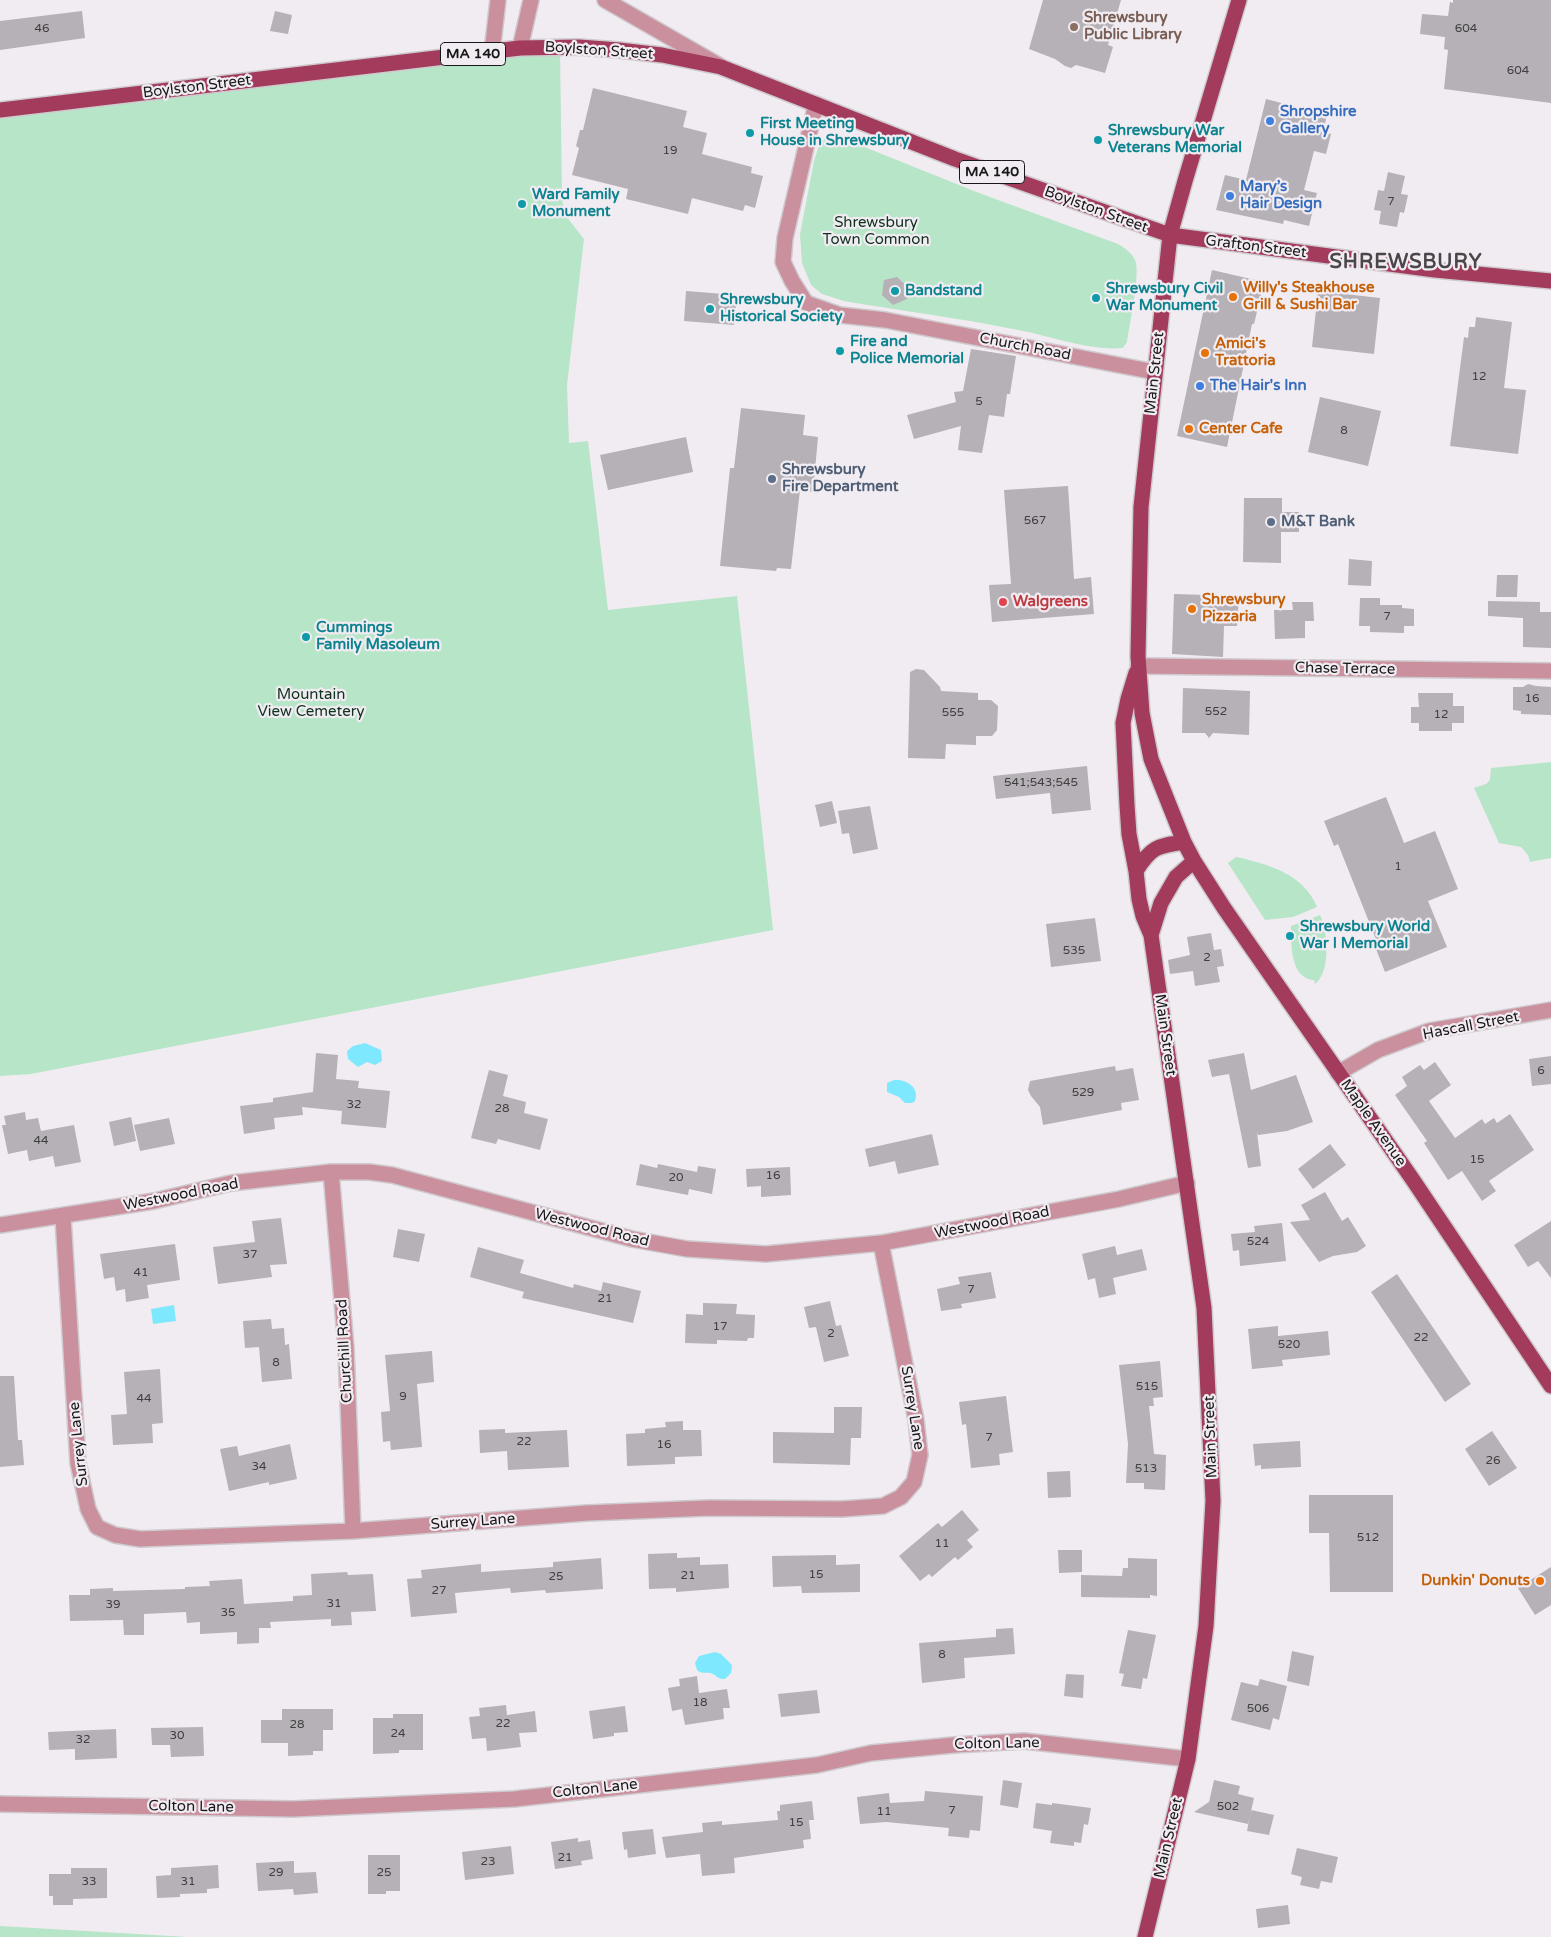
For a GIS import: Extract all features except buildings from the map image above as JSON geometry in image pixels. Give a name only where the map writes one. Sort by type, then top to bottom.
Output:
[{"type":"main road","name":"Main Street","points":[[1151,935],[1161,904],[1176,877],[1194,861],[1184,842],[1151,759],[1142,713],[1138,666],[1141,507],[1170,236],[1239,0]]},
{"type":"main road","name":"Boylston Street","points":[[0,110],[520,48],[579,47],[619,50],[662,55],[721,66],[955,159],[1170,236]]},
{"type":"main road","name":"Grafton Street","points":[[1170,236],[1436,270],[1551,281]]},
{"type":"main road","name":"Main Street","points":[[1138,666],[1128,698],[1123,723],[1129,834],[1139,899],[1143,916],[1151,935],[1187,1183],[1206,1336],[1213,1500],[1206,1626],[1188,1759],[1145,1937]]},
{"type":"main road","points":[[1136,871],[1145,856],[1159,846],[1184,842]]},
{"type":"main road","name":"Maple Avenue","points":[[1194,861],[1224,908],[1413,1180],[1551,1386]]},
{"type":"street","points":[[492,52],[498,0]]},
{"type":"street","points":[[520,48],[531,0]]},
{"type":"street","points":[[605,0],[721,66]]},
{"type":"street","name":"Church Road","points":[[816,104],[785,238],[783,262],[792,282],[806,303],[840,315],[886,320],[1155,372]]},
{"type":"street","name":"Chase Terrace","points":[[1138,666],[1551,671]]},
{"type":"street","name":"Hascall Street","points":[[1338,1073],[1378,1050],[1429,1031],[1551,1010]]},
{"type":"street","name":"Westwood Road","points":[[0,1225],[168,1199],[232,1183],[332,1172],[369,1172],[392,1175],[632,1239],[687,1249],[766,1254],[881,1243],[1120,1199],[1187,1183]]},
{"type":"street","name":"Churchill Road","points":[[332,1172],[346,1348],[353,1530]]},
{"type":"street","name":"Surrey Lane","points":[[63,1216],[78,1463],[88,1509],[97,1527],[115,1535],[140,1539],[353,1530],[587,1513],[709,1508],[848,1509],[882,1506],[901,1497],[914,1482],[920,1455],[916,1420],[881,1243]]},
{"type":"street","name":"Colton Lane","points":[[0,1804],[293,1808],[514,1798],[817,1765],[871,1753],[954,1744],[1024,1741],[1188,1759]]},
{"type":"green space","name":"Mountain View Cemetery","points":[[560,48],[562,200],[566,216],[584,239],[567,385],[569,443],[588,441],[608,610],[737,596],[773,930],[31,1074],[0,1076],[0,110]]},
{"type":"green space","name":"Shrewsbury Town Common","points":[[832,134],[979,193],[1118,244],[1126,249],[1135,260],[1137,275],[1127,342],[1123,348],[1083,345],[953,318],[844,301],[822,294],[811,285],[802,263],[800,234],[814,161],[820,142]]},
{"type":"green space","points":[[1551,762],[1551,858],[1530,862],[1528,855],[1521,847],[1499,843],[1474,788],[1486,784],[1490,780],[1491,768]]},
{"type":"green space","points":[[1236,857],[1284,872],[1303,886],[1317,907],[1293,917],[1265,920],[1228,863]]},
{"type":"green space","points":[[1320,915],[1325,931],[1326,961],[1324,971],[1315,984],[1314,980],[1300,974],[1296,967],[1292,950],[1291,926]]},
{"type":"green space","points":[[0,1926],[188,1937],[0,1937]]},
{"type":"water","points":[[365,1043],[381,1050],[382,1061],[375,1065],[367,1062],[358,1067],[348,1059],[347,1051],[353,1046]]},
{"type":"water","points":[[894,1080],[903,1081],[914,1088],[916,1092],[915,1101],[905,1103],[899,1097],[887,1092],[887,1083]]},
{"type":"water","points":[[174,1305],[176,1321],[153,1324],[151,1309]]},
{"type":"water","points":[[715,1652],[721,1654],[732,1665],[731,1673],[725,1679],[697,1670],[695,1663],[699,1656]]},
{"type":"place","name":"Shrewsbury Public Library","points":[[1074,27]]},
{"type":"place","name":"Shropshire Gallery","points":[[1270,121]]},
{"type":"place","name":"First Meeting House in Shrewsbury","points":[[750,133]]},
{"type":"place","name":"Shrewsbury War Veterans Memorial","points":[[1098,140]]},
{"type":"place","name":"Mary’s Hair Design","points":[[1230,196]]},
{"type":"place","name":"Ward Family Monument","points":[[522,204]]},
{"type":"place","name":"Bandstand","points":[[895,291]]},
{"type":"place","name":"Willy's Steakhouse Grill & Sushi Bar","points":[[1233,297]]},
{"type":"place","name":"Shrewsbury Civil War Monument","points":[[1096,298]]},
{"type":"place","name":"Shrewsbury Historical Society","points":[[710,309]]},
{"type":"place","name":"Fire and Police Memorial","points":[[840,351]]},
{"type":"place","name":"Amici's Trattoria","points":[[1205,353]]},
{"type":"place","name":"The Hair's Inn","points":[[1200,386]]},
{"type":"place","name":"Center Cafe","points":[[1189,429]]},
{"type":"place","name":"Shrewsbury Fire Department","points":[[772,479]]},
{"type":"place","name":"M&T Bank","points":[[1271,522]]},
{"type":"place","name":"Walgreens","points":[[1003,602]]},
{"type":"place","name":"Shrewsbury Pizzaria","points":[[1192,609]]},
{"type":"place","name":"Cummings Family Masoleum","points":[[306,637]]},
{"type":"place","name":"Shrewsbury World War I Memorial","points":[[1290,936]]},
{"type":"place","name":"Dunkin' Donuts","points":[[1540,1581]]},
{"type":"district","name":"SHREWSBURY","points":[[1406,263]]}]
